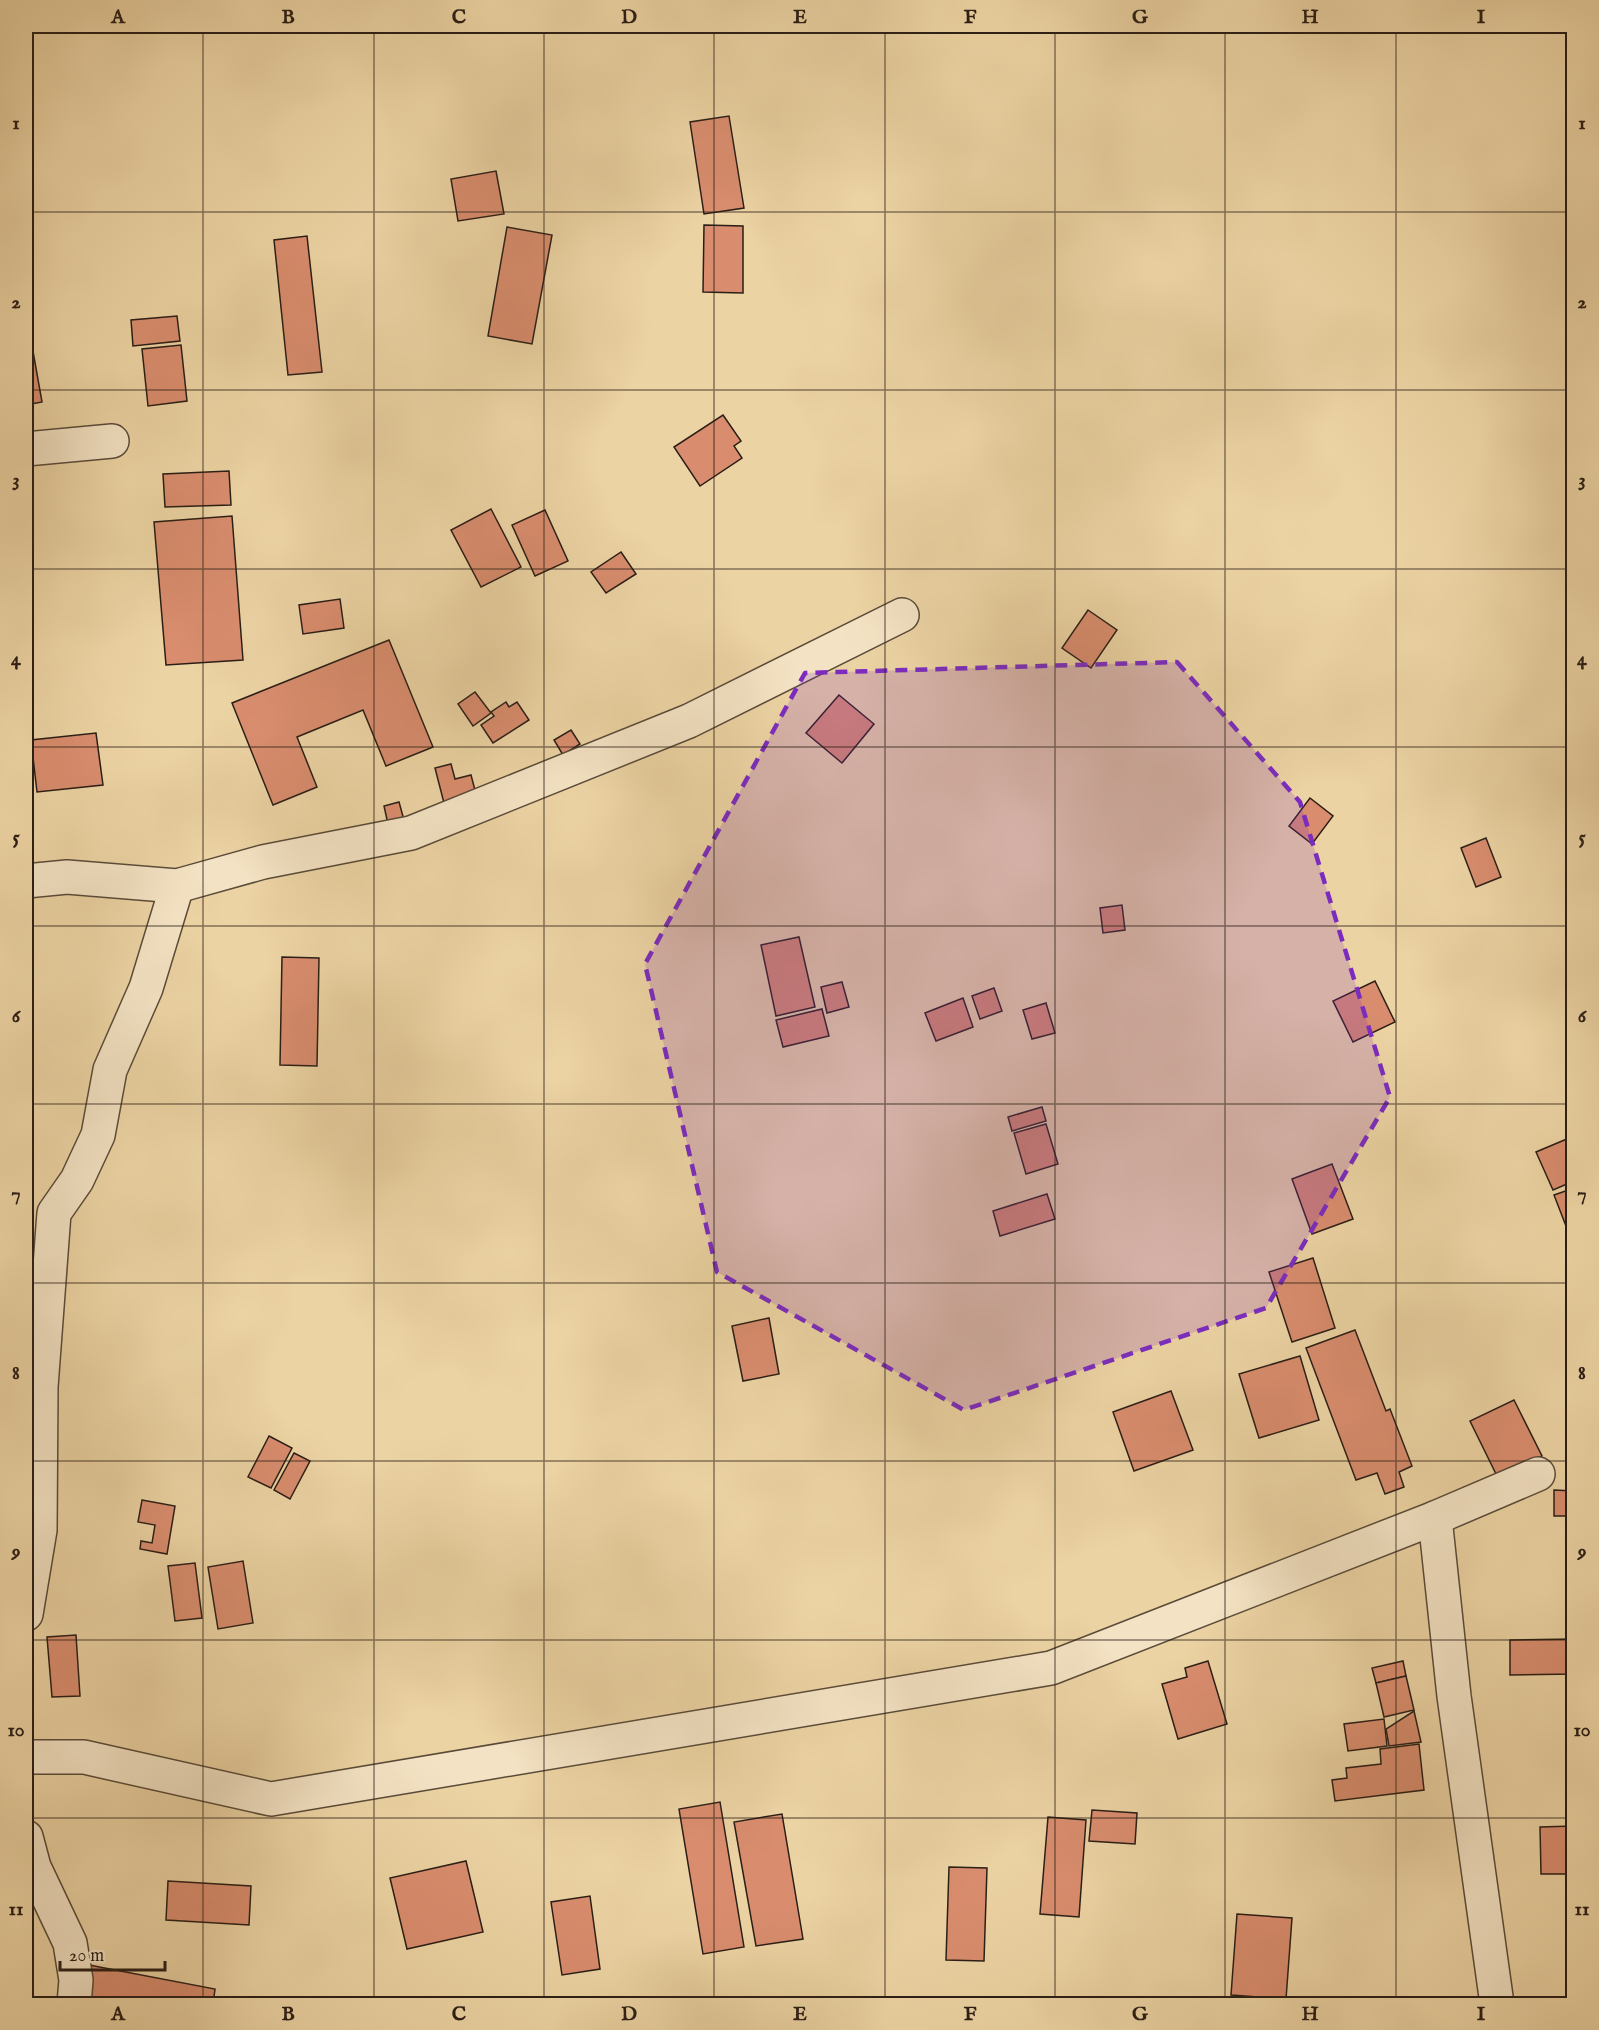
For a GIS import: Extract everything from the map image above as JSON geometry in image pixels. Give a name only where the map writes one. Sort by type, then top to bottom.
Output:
[{"type":"street","points":[[26,449],[112,441]]},
{"type":"street","points":[[26,881],[67,877],[177,886],[263,862],[411,833],[689,721],[902,615]]},
{"type":"street","points":[[26,1614],[40,1530],[41,1387],[54,1213],[77,1180],[98,1135],[110,1070],[146,988],[177,886]]},
{"type":"street","points":[[26,1757],[84,1758],[271,1798],[1051,1668],[1435,1518],[1538,1474]]},
{"type":"street","points":[[1435,1518],[1454,1696],[1497,2004]]},
{"type":"street","points":[[26,1837],[34,1867],[70,1943],[76,1980],[74,2004]]},
{"type":"highlighted area","points":[[1177,662],[1300,802],[1390,1097],[1266,1308],[964,1410],[717,1272],[645,964],[805,673]]},
{"type":"building","points":[[729,116],[744,208],[704,214],[690,122]]},
{"type":"building","points":[[496,171],[504,214],[458,221],[451,179]]},
{"type":"building","points":[[704,225],[743,226],[743,293],[703,292]]},
{"type":"building","points":[[507,227],[552,235],[532,344],[488,336]]},
{"type":"building","points":[[307,236],[322,372],[288,375],[274,240]]},
{"type":"building","points":[[26,312],[42,402],[26,405]]},
{"type":"building","points":[[177,316],[180,341],[133,346],[131,320]]},
{"type":"building","points":[[181,345],[187,401],[148,406],[142,349]]},
{"type":"building","points":[[723,415],[741,441],[734,446],[742,458],[700,486],[674,447]]},
{"type":"building","points":[[229,471],[231,505],[165,507],[163,474]]},
{"type":"building","points":[[491,509],[521,567],[481,587],[451,530]]},
{"type":"building","points":[[545,510],[568,561],[535,576],[512,525]]},
{"type":"building","points":[[232,516],[243,660],[166,665],[154,522]]},
{"type":"building","points":[[621,552],[636,574],[606,593],[591,572]]},
{"type":"building","points":[[340,599],[344,628],[303,634],[299,605]]},
{"type":"building","points":[[1088,610],[1117,630],[1091,668],[1062,648]]},
{"type":"building","points":[[389,640],[433,747],[386,766],[363,710],[297,737],[317,787],[273,805],[232,703]]},
{"type":"building","points":[[475,692],[491,713],[473,726],[458,704]]},
{"type":"building","points":[[839,695],[874,724],[842,763],[806,733]]},
{"type":"building","points":[[506,702],[509,707],[517,702],[529,720],[493,743],[481,725],[494,716],[491,712]]},
{"type":"building","points":[[571,730],[580,744],[563,755],[554,740]]},
{"type":"building","points":[[96,733],[103,785],[37,792],[31,740]]},
{"type":"building","points":[[451,764],[455,779],[471,775],[476,794],[445,807],[435,768]]},
{"type":"building","points":[[1310,798],[1333,816],[1312,844],[1289,826]]},
{"type":"building","points":[[399,802],[404,820],[388,824],[384,806]]},
{"type":"building","points":[[1486,838],[1501,877],[1476,887],[1461,848]]},
{"type":"building","points":[[1122,905],[1125,930],[1103,933],[1100,908]]},
{"type":"building","points":[[799,937],[815,1007],[776,1016],[761,945]]},
{"type":"building","points":[[282,957],[319,958],[317,1066],[280,1065]]},
{"type":"building","points":[[1375,981],[1395,1022],[1353,1042],[1333,1001]]},
{"type":"building","points":[[842,982],[849,1007],[827,1013],[821,987]]},
{"type":"building","points":[[994,988],[1002,1011],[980,1019],[972,996]]},
{"type":"building","points":[[963,998],[973,1027],[936,1041],[925,1013]]},
{"type":"building","points":[[1046,1003],[1055,1033],[1032,1039],[1023,1010]]},
{"type":"building","points":[[822,1009],[829,1036],[783,1047],[776,1020]]},
{"type":"building","points":[[1042,1107],[1046,1121],[1012,1131],[1008,1117]]},
{"type":"building","points":[[1046,1124],[1058,1164],[1026,1174],[1014,1133]]},
{"type":"building","points":[[1574,1136],[1574,1181],[1553,1190],[1536,1152]]},
{"type":"building","points":[[1332,1164],[1353,1219],[1312,1234],[1292,1179]]},
{"type":"building","points":[[1574,1188],[1574,1223],[1566,1226],[1554,1195]]},
{"type":"building","points":[[1047,1194],[1055,1219],[1000,1236],[993,1211]]},
{"type":"building","points":[[1574,1225],[1574,1244],[1567,1227]]},
{"type":"building","points":[[1313,1258],[1335,1328],[1292,1342],[1269,1272]]},
{"type":"building","points":[[769,1318],[779,1374],[743,1381],[732,1326]]},
{"type":"building","points":[[1355,1330],[1386,1411],[1390,1409],[1412,1466],[1399,1472],[1404,1487],[1385,1494],[1377,1473],[1356,1480],[1306,1348]]},
{"type":"building","points":[[1300,1356],[1319,1420],[1259,1438],[1239,1374]]},
{"type":"building","points":[[1171,1391],[1193,1450],[1134,1471],[1113,1412]]},
{"type":"building","points":[[1514,1400],[1542,1456],[1498,1478],[1470,1421]]},
{"type":"building","points":[[269,1436],[292,1448],[271,1488],[248,1477]]},
{"type":"building","points":[[294,1453],[310,1461],[290,1499],[274,1490]]},
{"type":"building","points":[[1554,1490],[1574,1491],[1574,1516],[1554,1516]]},
{"type":"building","points":[[142,1500],[175,1506],[167,1554],[140,1549],[141,1541],[152,1543],[155,1525],[138,1522]]},
{"type":"building","points":[[243,1561],[253,1623],[218,1629],[208,1567]]},
{"type":"building","points":[[195,1563],[202,1618],[175,1621],[168,1566]]},
{"type":"building","points":[[76,1635],[80,1696],[52,1697],[47,1637]]},
{"type":"building","points":[[1574,1639],[1574,1674],[1510,1675],[1510,1640]]},
{"type":"building","points":[[1208,1661],[1227,1724],[1178,1739],[1162,1684],[1187,1677],[1185,1668]]},
{"type":"building","points":[[1403,1661],[1406,1676],[1376,1683],[1372,1668]]},
{"type":"building","points":[[1406,1676],[1414,1710],[1384,1717],[1376,1683]]},
{"type":"building","points":[[1414,1711],[1421,1742],[1389,1746],[1386,1729]]},
{"type":"building","points":[[1384,1719],[1387,1746],[1348,1751],[1344,1724]]},
{"type":"building","points":[[1419,1744],[1424,1790],[1335,1801],[1332,1780],[1347,1778],[1346,1768],[1381,1764],[1380,1749]]},
{"type":"building","points":[[720,1802],[744,1947],[703,1954],[679,1809]]},
{"type":"building","points":[[1092,1810],[1137,1813],[1135,1844],[1089,1841]]},
{"type":"building","points":[[782,1814],[803,1939],[756,1946],[734,1822]]},
{"type":"building","points":[[1048,1817],[1086,1820],[1079,1917],[1040,1914]]},
{"type":"building","points":[[1574,1826],[1574,1874],[1541,1874],[1540,1827]]},
{"type":"building","points":[[466,1861],[483,1932],[407,1949],[390,1878]]},
{"type":"building","points":[[949,1867],[987,1868],[984,1961],[946,1960]]},
{"type":"building","points":[[168,1881],[251,1886],[249,1925],[166,1920]]},
{"type":"building","points":[[590,1896],[600,1969],[562,1975],[551,1902]]},
{"type":"building","points":[[1237,1914],[1292,1918],[1286,1999],[1231,1995]]},
{"type":"building","points":[[89,1965],[215,1989],[213,2004],[82,2004]]}]
